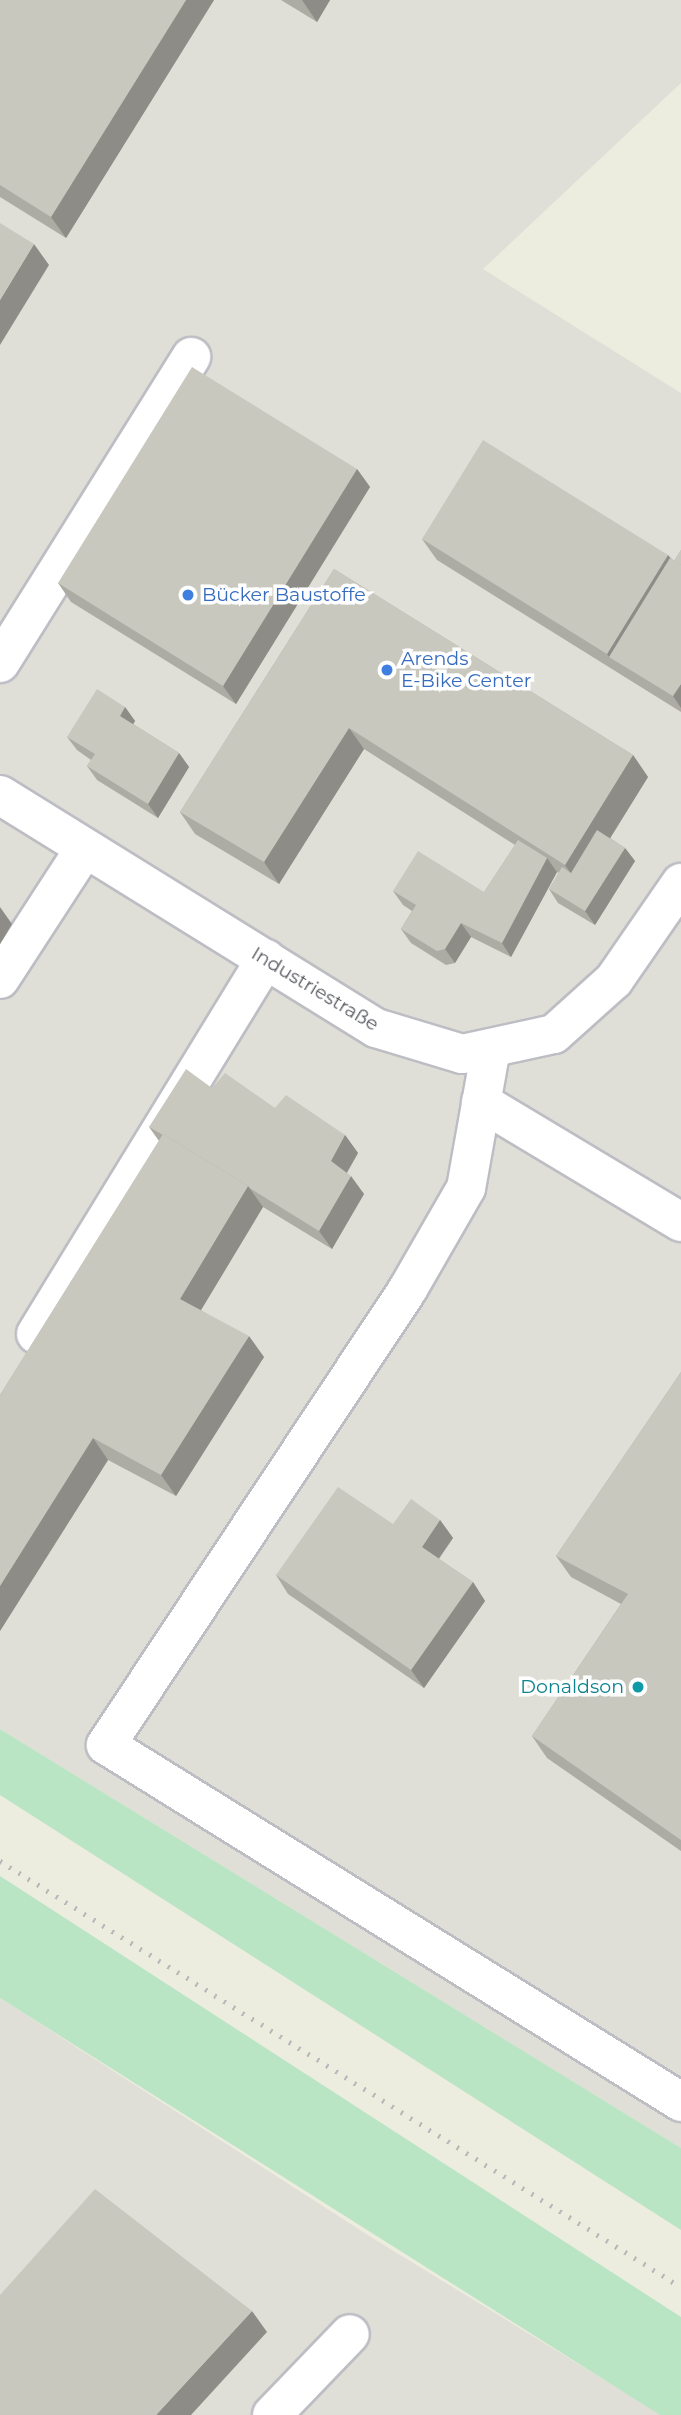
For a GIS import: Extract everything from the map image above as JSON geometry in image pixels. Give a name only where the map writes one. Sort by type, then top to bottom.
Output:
[{"type":"street","points":[[0,663],[191,357]]},
{"type":"street","name":"Industriestraße","points":[[0,795],[376,1028],[462,1054],[554,1034],[614,980],[681,883]]},
{"type":"street","points":[[0,979],[85,848]]},
{"type":"street","points":[[36,1334],[266,960]]},
{"type":"street","points":[[491,1048],[466,1188],[408,1289],[106,1745],[681,2102]]},
{"type":"street","points":[[481,1102],[681,1222]]},
{"type":"street","points":[[272,2415],[350,2334]]},
{"type":"shaded area","points":[[0,0],[681,0],[681,83],[483,269],[681,393],[681,2148],[0,1729]]},
{"type":"shaded area","points":[[0,1998],[374,2239],[662,2415],[0,2415]]},
{"type":"green space","points":[[0,1729],[681,2148],[681,2230],[0,1795]]},
{"type":"green space","points":[[0,1876],[681,2317],[681,2415],[660,2415],[0,1998]]},
{"type":"building","points":[[0,0],[186,0],[51,217],[0,185]]},
{"type":"building","points":[[0,223],[34,244],[0,300]]},
{"type":"building","points":[[192,367],[357,469],[223,686],[58,583]]},
{"type":"building","points":[[483,440],[668,555],[607,654],[422,539]]},
{"type":"building","points":[[681,550],[681,565],[674,561]]},
{"type":"building","points":[[670,558],[681,565],[681,684],[673,696],[609,657]]},
{"type":"building","name":"Arends E-Bike Center","points":[[334,569],[633,755],[565,865],[349,728],[264,862],[180,812]]},
{"type":"building","points":[[97,689],[125,707],[120,716],[179,753],[148,804],[87,766],[95,754],[67,737]]},
{"type":"building","points":[[597,830],[625,848],[585,911],[549,889],[562,867],[571,873]]},
{"type":"building","points":[[518,840],[547,858],[502,943],[461,923],[445,949],[437,951],[401,929],[416,905],[393,891],[418,851],[484,892]]},
{"type":"building","points":[[186,1069],[212,1088],[225,1073],[275,1108],[286,1095],[345,1135],[331,1161],[351,1176],[319,1231],[149,1127]]},
{"type":"building","points":[[163,1134],[248,1186],[180,1299],[249,1336],[161,1475],[93,1438],[0,1586],[0,1395]]},
{"type":"building","name":"Donaldson","points":[[681,1372],[681,1840],[532,1736],[628,1594],[556,1556]]},
{"type":"building","points":[[338,1487],[393,1524],[411,1499],[440,1520],[422,1547],[473,1582],[411,1670],[276,1575]]},
{"type":"building","points":[[95,2189],[252,2311],[156,2415],[0,2415],[0,2295]]},
{"type":"railway","points":[[0,1861],[681,2287]]},
{"type":"place","name":"Bücker Baustoffe","points":[[188,595]]},
{"type":"place","name":"Arends E-Bike Center","points":[[387,670]]},
{"type":"place","name":"Donaldson","points":[[638,1687]]}]
